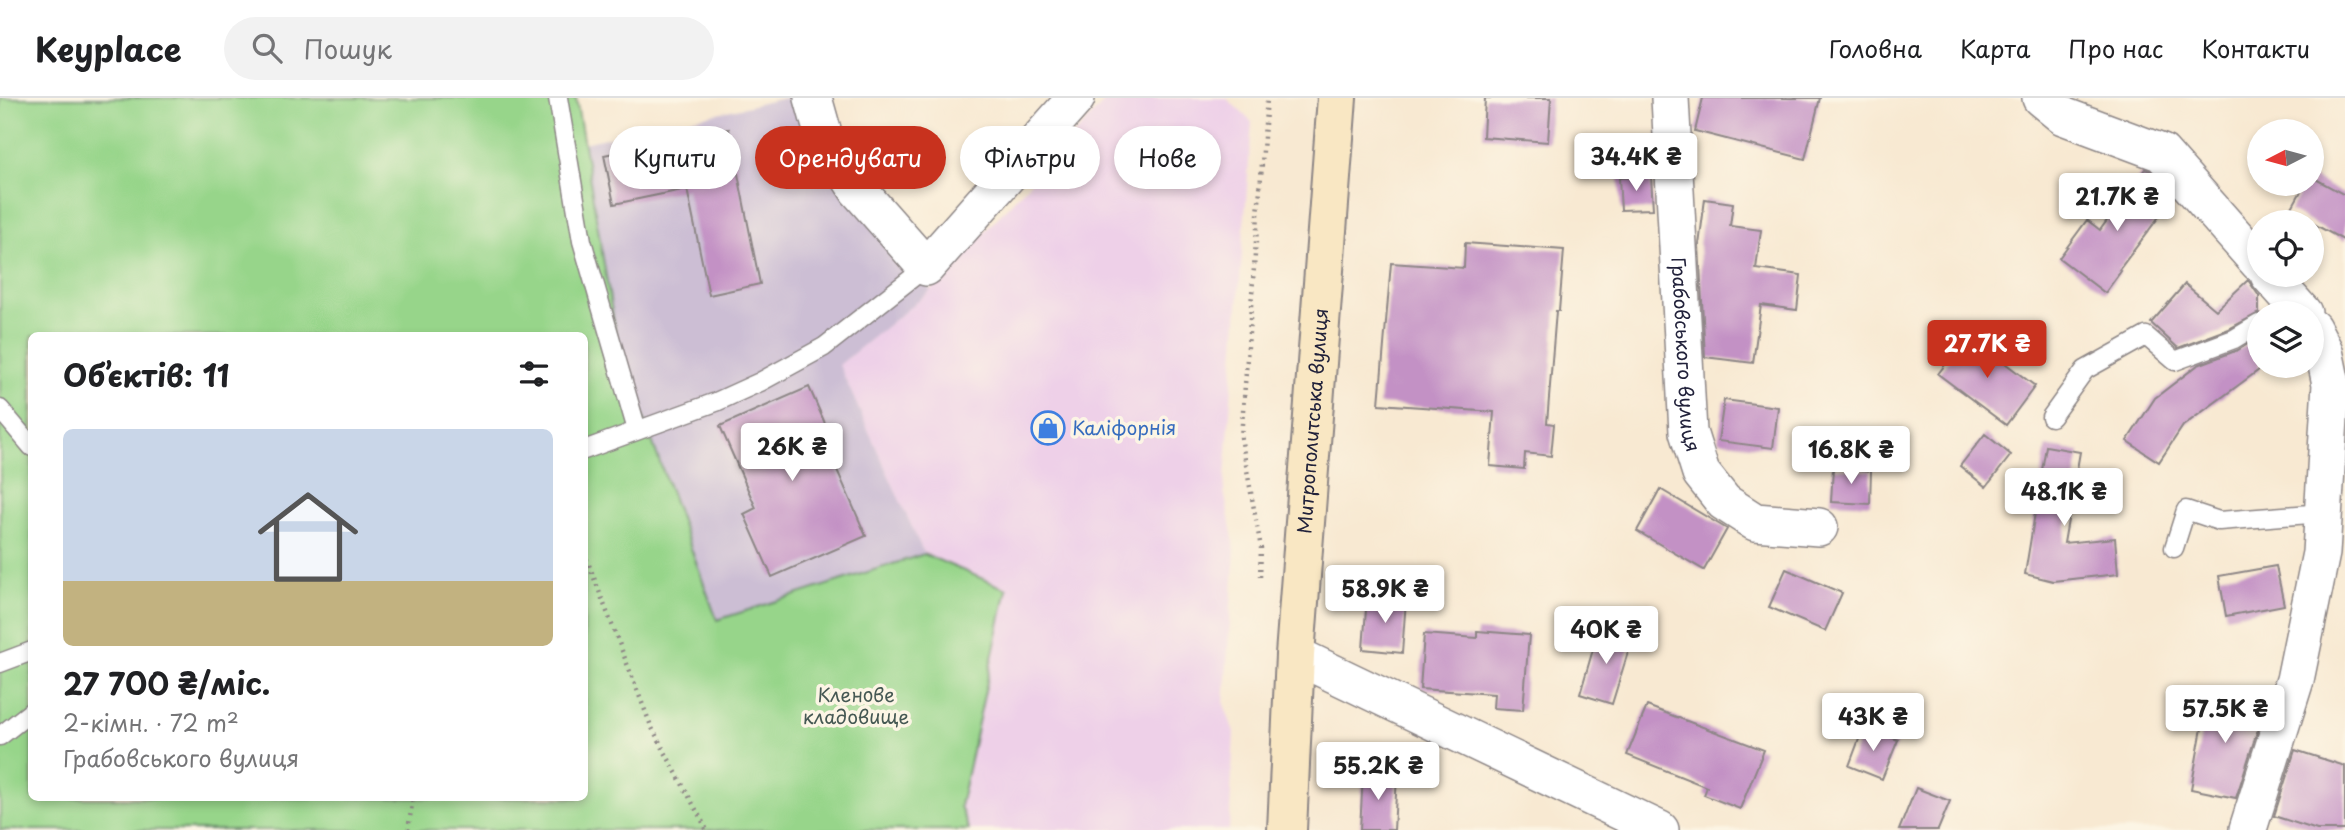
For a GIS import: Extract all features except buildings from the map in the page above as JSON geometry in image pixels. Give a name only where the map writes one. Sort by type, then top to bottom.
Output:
[{"type":"main road","name":"Митрополитська вулиця","points":[[1287,830],[1295,655],[1337,98]]},
{"type":"street","points":[[813,98],[824,137],[858,190],[926,267],[1076,98]]},
{"type":"street","name":"Грабовського вулиця","points":[[1670,98],[1688,432],[1701,473],[1724,502],[1755,522],[1819,527]]},
{"type":"street","points":[[2041,98],[2063,116],[2162,153],[2247,249]]},
{"type":"street","points":[[2247,830],[2295,680],[2321,553],[2331,384],[2324,350]]},
{"type":"street","points":[[1295,655],[1660,830]]},
{"type":"lane","points":[[558,98],[582,241],[637,430]]},
{"type":"lane","points":[[588,448],[716,402],[760,382],[824,347],[926,267]]},
{"type":"lane","points":[[2051,417],[2085,370],[2146,335],[2175,361],[2234,339],[2247,331]]},
{"type":"lane","points":[[0,409],[28,442]]},
{"type":"lane","points":[[2174,548],[2186,510],[2219,521],[2323,513]]},
{"type":"lane","points":[[0,663],[28,652]]},
{"type":"lane","points":[[0,736],[28,714]]},
{"type":"path","points":[[1259,587],[1261,548],[1241,437],[1267,98]]},
{"type":"path","points":[[588,562],[651,726],[707,830]]},
{"type":"path","points":[[408,830],[412,801]]},
{"type":"shaded area","points":[[785,98],[799,98],[813,126],[755,126],[755,189],[844,189],[931,290],[839,365],[924,554],[717,621],[618,347],[583,143],[609,137],[609,189],[741,189],[741,126],[659,126]]},
{"type":"shaded area","name":"Каліфорнія","points":[[1108,98],[1226,98],[1252,122],[1224,491],[1235,550],[1224,704],[1234,732],[1229,830],[969,830],[960,806],[1007,590],[924,554],[839,365],[931,290],[1024,189],[1100,189],[1100,126],[1082,126]]},
{"type":"green space","name":"Кленове кладовище","points":[[0,98],[576,98],[618,347],[717,620],[924,554],[1007,589],[960,806],[969,830],[0,830]]},
{"type":"place","name":"Каліфорнія","points":[[1048,428]]}]
